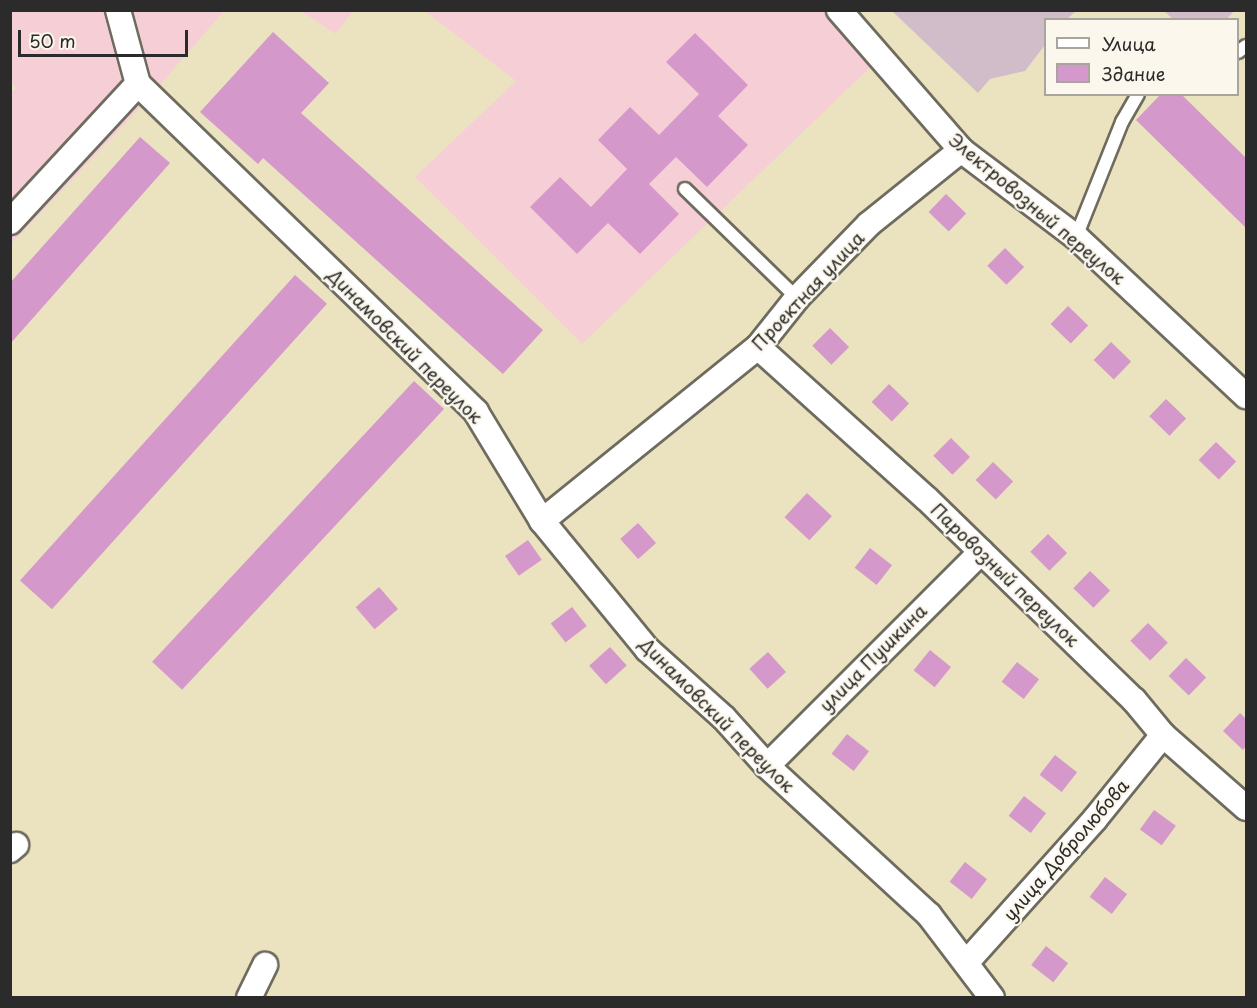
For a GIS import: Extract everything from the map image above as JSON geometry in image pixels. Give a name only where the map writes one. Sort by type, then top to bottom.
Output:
[{"type":"street","points":[[10,222],[138,84],[118,10]]},
{"type":"street","name":"Электровозный переулок","points":[[839,10],[961,150],[1076,237],[1246,396]]},
{"type":"street","name":"Динамовский переулок","points":[[138,84],[476,412],[542,521],[647,649],[724,718],[767,766],[929,915],[992,998]]},
{"type":"street","name":"Проектная улица","points":[[542,521],[758,347],[797,298],[869,224],[961,150]]},
{"type":"street","name":"Паровозный переулок","points":[[758,347],[981,552],[1134,700],[1163,735],[1246,808]]},
{"type":"street","name":"улица Пушкина","points":[[767,766],[981,552]]},
{"type":"street","name":"улица Добролюбова","points":[[966,963],[1095,819],[1163,735]]},
{"type":"street","points":[[249,998],[265,965]]},
{"type":"lane","points":[[1076,237],[1122,122],[1137,96]]},
{"type":"lane","points":[[686,189],[797,298]]},
{"type":"shaded area","points":[[11,11],[224,11],[140,108],[11,244],[10,93],[16,88],[11,83]]},
{"type":"shaded area","points":[[301,11],[353,11],[336,34]]},
{"type":"shaded area","points":[[425,11],[837,11],[882,56],[582,344],[415,177],[516,81]]},
{"type":"shaded area","points":[[892,11],[1076,11],[1068,18],[1044,18],[1044,46],[1025,71],[990,79],[978,93]]},
{"type":"shaded area","points":[[1164,11],[1234,11],[1228,18],[1172,18]]},
{"type":"building","points":[[273,32],[329,83],[301,113],[543,330],[503,374],[263,158],[258,164],[200,112]]},
{"type":"building","points":[[695,33],[748,85],[718,116],[748,145],[707,187],[676,157],[649,184],[679,214],[640,254],[608,223],[577,254],[530,207],[560,177],[591,207],[627,169],[598,140],[630,107],[659,135],[699,94],[666,62]]},
{"type":"building","points":[[1159,96],[1183,96],[1246,158],[1246,228],[1136,120]]},
{"type":"building","points":[[140,137],[170,163],[10,344],[10,283]]},
{"type":"building","points":[[946,194],[966,213],[949,231],[929,212]]},
{"type":"building","points":[[1005,248],[1024,267],[1006,285],[987,266]]},
{"type":"building","points":[[295,275],[327,304],[52,609],[20,580]]},
{"type":"building","points":[[1068,306],[1088,325],[1071,343],[1051,324]]},
{"type":"building","points":[[830,328],[849,347],[831,365],[812,346]]},
{"type":"building","points":[[1111,342],[1131,361],[1114,379],[1094,360]]},
{"type":"building","points":[[414,381],[444,409],[182,690],[152,662]]},
{"type":"building","points":[[889,384],[909,403],[892,421],[872,402]]},
{"type":"building","points":[[1166,399],[1186,418],[1169,436],[1149,416]]},
{"type":"building","points":[[951,438],[970,457],[952,475],[933,456]]},
{"type":"building","points":[[1216,442],[1236,461],[1219,479],[1199,460]]},
{"type":"building","points":[[993,462],[1013,481],[996,499],[976,480]]},
{"type":"building","points":[[807,493],[832,516],[809,540],[784,517]]},
{"type":"building","points":[[638,523],[656,543],[638,559],[620,539]]},
{"type":"building","points":[[1048,534],[1067,553],[1049,571],[1030,552]]},
{"type":"building","points":[[528,540],[542,560],[519,576],[505,556]]},
{"type":"building","points":[[870,548],[892,565],[877,585],[855,568]]},
{"type":"building","points":[[1090,571],[1110,590],[1093,608],[1073,588]]},
{"type":"building","points":[[379,587],[398,609],[375,629],[356,607]]},
{"type":"building","points":[[572,607],[587,626],[565,643],[551,624]]},
{"type":"building","points":[[1148,623],[1168,643],[1150,660],[1130,641]]},
{"type":"building","points":[[610,647],[627,666],[606,684],[589,666]]},
{"type":"building","points":[[930,650],[951,667],[935,687],[914,670]]},
{"type":"building","points":[[768,652],[786,672],[767,689],[749,669]]},
{"type":"building","points":[[1186,658],[1206,677],[1189,695],[1169,676]]},
{"type":"building","points":[[1017,662],[1039,679],[1024,699],[1002,682]]},
{"type":"building","points":[[1240,713],[1246,719],[1246,746],[1243,750],[1223,731]]},
{"type":"building","points":[[847,734],[869,751],[854,771],[832,754]]},
{"type":"building","points":[[1055,755],[1077,772],[1062,792],[1040,775]]},
{"type":"building","points":[[1024,796],[1046,813],[1031,833],[1009,816]]},
{"type":"building","points":[[1154,810],[1176,826],[1162,845],[1140,829]]},
{"type":"building","points":[[965,862],[987,879],[972,899],[950,882]]},
{"type":"building","points":[[1105,877],[1127,894],[1112,914],[1090,897]]},
{"type":"building","points":[[1046,946],[1068,963],[1053,982],[1031,965]]}]
